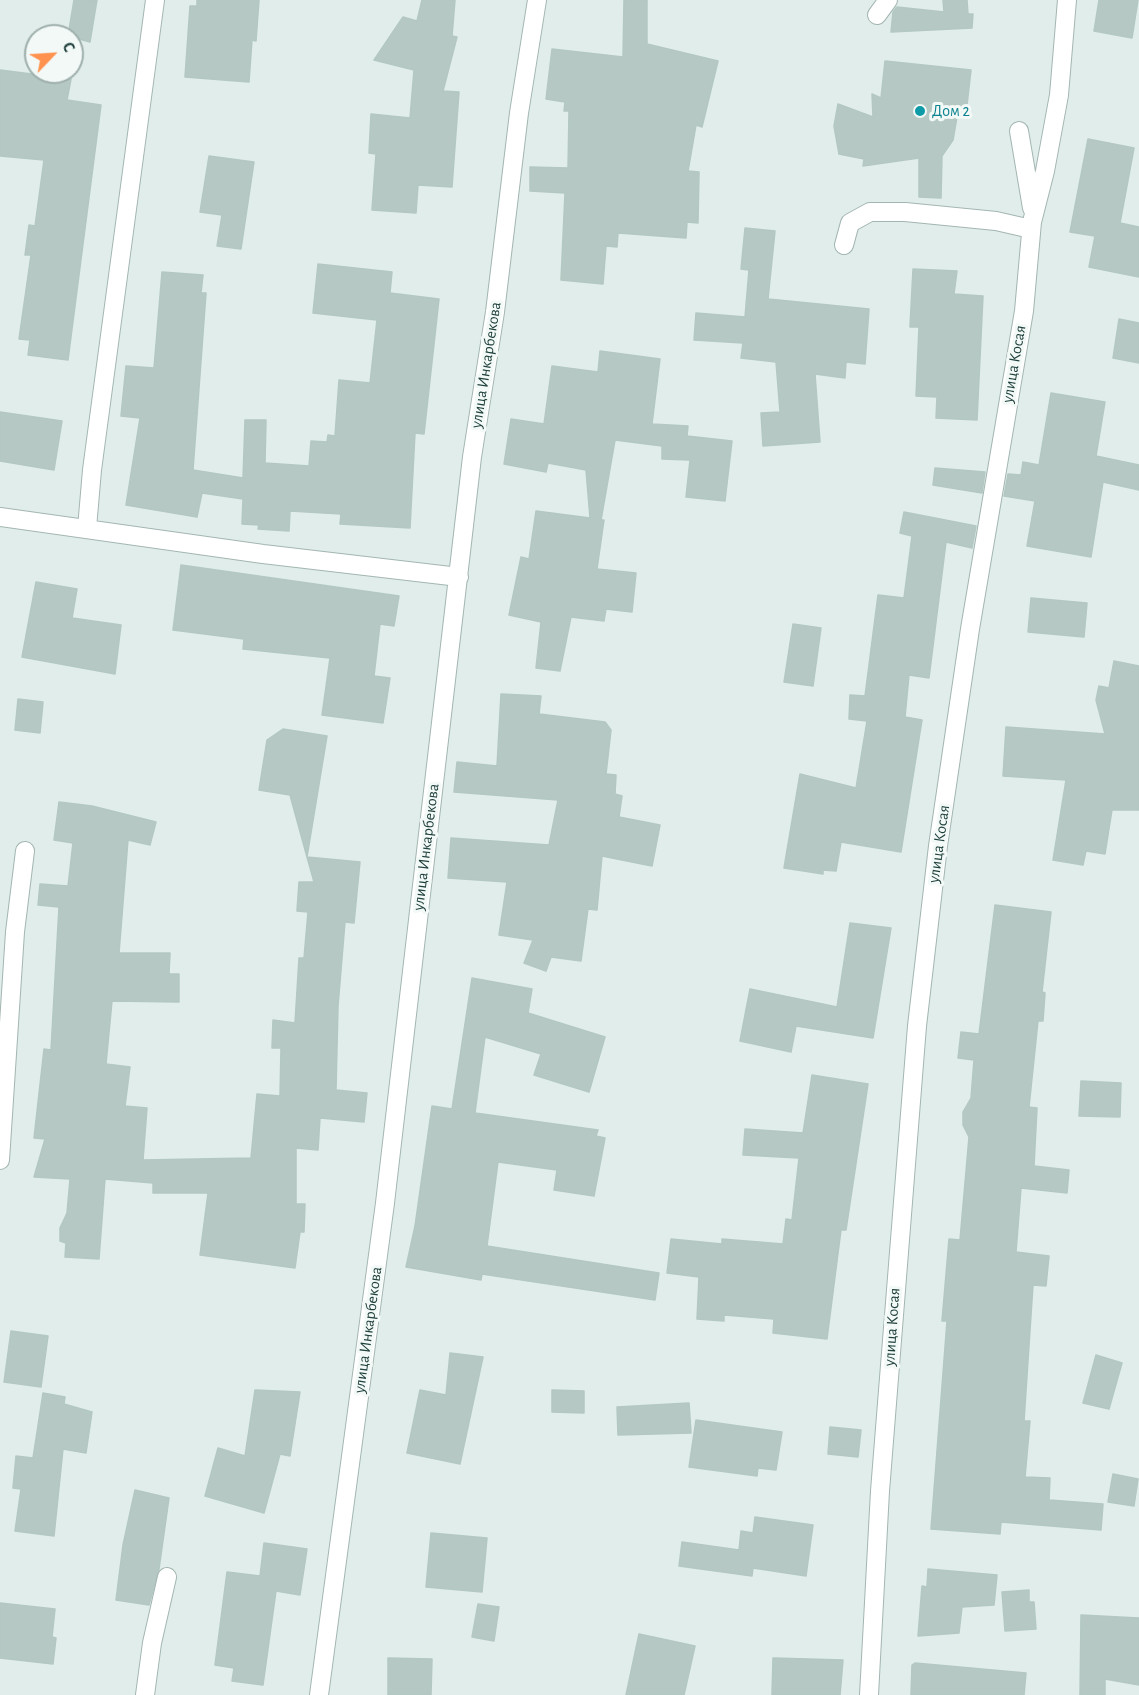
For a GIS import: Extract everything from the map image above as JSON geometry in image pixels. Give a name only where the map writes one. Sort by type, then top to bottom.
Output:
[{"type":"street","points":[[87,528],[92,470],[155,0]]},
{"type":"street","name":"улица Инкарбекова","points":[[319,1695],[385,1203],[472,457],[495,312],[519,113],[537,0]]},
{"type":"street","points":[[877,15],[888,0]]},
{"type":"street","name":"улица Косая","points":[[869,1695],[882,1468],[917,1026],[938,846],[981,562],[1024,311],[1032,222],[1046,171],[1059,95],[1067,0]]},
{"type":"street","points":[[844,244],[850,223],[870,212],[950,215],[1032,222],[1019,130]]},
{"type":"street","points":[[0,517],[263,554],[459,578]]},
{"type":"street","points":[[0,1160],[15,932],[25,851]]},
{"type":"street","points":[[145,1695],[152,1643],[167,1577]]},
{"type":"building","points":[[74,0],[97,0],[90,42],[84,40],[84,24],[70,24]]},
{"type":"building","points":[[197,0],[259,0],[256,41],[252,40],[249,82],[185,77],[190,6],[197,6]]},
{"type":"building","points":[[422,0],[455,0],[452,36],[457,37],[443,91],[459,92],[452,187],[418,185],[416,213],[372,210],[376,154],[369,153],[371,114],[410,118],[414,70],[374,60],[403,17],[417,21]]},
{"type":"building","points":[[624,0],[647,0],[647,44],[718,61],[702,127],[696,125],[688,171],[699,172],[698,223],[687,222],[686,238],[618,233],[617,247],[606,246],[603,284],[561,280],[565,193],[530,191],[530,167],[568,168],[569,111],[564,111],[565,102],[546,99],[552,49],[623,57]]},
{"type":"building","points":[[943,0],[967,0],[968,14],[973,14],[972,28],[891,32],[893,12],[897,7],[944,12]]},
{"type":"building","points":[[1099,0],[1138,0],[1132,38],[1094,31]]},
{"type":"building","name":"Дом 2","points":[[885,61],[971,70],[966,114],[957,117],[953,140],[942,156],[941,198],[919,197],[919,158],[863,166],[864,159],[839,154],[834,126],[838,104],[873,117],[872,94],[881,98]]},
{"type":"building","points":[[0,70],[24,73],[24,84],[70,84],[67,100],[101,105],[68,360],[28,355],[30,340],[19,339],[31,255],[25,255],[29,225],[35,226],[44,160],[0,156]]},
{"type":"building","points":[[1088,139],[1134,148],[1120,223],[1139,227],[1139,277],[1089,267],[1095,236],[1070,232]]},
{"type":"building","points":[[209,156],[254,162],[241,249],[217,246],[222,215],[200,212]]},
{"type":"building","points":[[745,228],[775,231],[768,299],[869,309],[865,364],[846,362],[845,378],[815,374],[820,442],[763,446],[761,413],[780,412],[776,362],[741,358],[743,343],[694,340],[696,313],[745,317],[749,270],[741,269]]},
{"type":"building","points":[[318,264],[392,272],[390,293],[439,299],[424,434],[415,433],[410,528],[340,524],[341,514],[290,511],[289,531],[258,529],[259,525],[242,524],[243,499],[202,493],[197,517],[126,505],[140,418],[121,416],[126,366],[154,368],[162,272],[203,275],[201,293],[206,293],[193,470],[243,478],[245,420],[266,420],[265,463],[309,466],[311,441],[327,442],[328,435],[335,436],[339,380],[370,383],[377,320],[313,313]]},
{"type":"building","points":[[913,269],[957,271],[954,294],[983,296],[977,420],[936,418],[937,397],[916,396],[919,327],[910,327]]},
{"type":"building","points":[[1119,319],[1139,323],[1139,363],[1113,358]]},
{"type":"building","points":[[600,351],[660,359],[652,424],[688,426],[687,436],[732,441],[725,501],[686,497],[690,460],[662,459],[662,446],[615,440],[601,520],[604,520],[597,569],[636,573],[632,612],[606,609],[604,621],[571,617],[560,671],[536,668],[541,622],[509,615],[521,557],[529,559],[536,511],[590,518],[586,470],[548,463],[546,472],[504,464],[511,419],[544,424],[552,366],[598,372]]},
{"type":"building","points":[[1051,393],[1105,402],[1096,456],[1139,465],[1139,490],[1103,482],[1091,557],[1027,546],[1035,501],[1004,496],[1008,474],[1021,475],[1023,462],[1039,465]]},
{"type":"building","points":[[0,412],[62,421],[54,470],[0,461]]},
{"type":"building","points":[[935,468],[985,472],[982,493],[933,485]]},
{"type":"building","points":[[904,512],[976,526],[972,548],[946,542],[929,678],[909,675],[905,717],[922,720],[901,852],[841,842],[836,871],[823,870],[823,874],[784,868],[800,774],[856,788],[867,721],[849,719],[850,695],[865,696],[878,595],[904,598],[912,536],[900,533]]},
{"type":"building","points":[[181,565],[399,596],[394,626],[380,624],[374,676],[390,678],[383,723],[322,715],[330,658],[243,649],[244,639],[173,630]]},
{"type":"building","points":[[36,582],[77,589],[72,618],[121,625],[115,674],[22,657]]},
{"type":"building","points":[[1031,598],[1087,603],[1084,637],[1028,632]]},
{"type":"building","points":[[793,624],[821,628],[813,686],[784,682]]},
{"type":"building","points":[[1114,661],[1139,666],[1139,810],[1112,810],[1105,854],[1086,851],[1083,865],[1053,860],[1066,780],[1003,776],[1006,727],[1105,734],[1096,700],[1099,686],[1109,688]]},
{"type":"building","points":[[501,694],[541,696],[539,714],[605,722],[611,730],[606,774],[616,775],[615,794],[622,796],[619,817],[660,825],[652,866],[602,856],[597,910],[588,909],[581,961],[551,957],[546,971],[524,963],[533,940],[499,935],[507,882],[448,878],[451,838],[549,845],[558,800],[454,792],[457,762],[497,766]]},
{"type":"building","points":[[18,699],[43,702],[40,733],[15,730]]},
{"type":"building","points":[[283,729],[327,736],[307,857],[290,795],[259,790],[267,740]]},
{"type":"building","points":[[59,802],[92,806],[156,822],[150,845],[128,840],[119,953],[170,953],[169,974],[179,974],[179,1002],[112,1001],[106,1064],[130,1067],[125,1106],[147,1108],[143,1160],[251,1158],[257,1094],[280,1096],[281,1048],[272,1048],[273,1020],[295,1023],[299,958],[304,958],[308,912],[297,911],[299,882],[314,882],[307,857],[360,862],[354,923],[345,922],[338,1006],[336,1090],[367,1093],[364,1122],[320,1118],[318,1150],[296,1148],[296,1204],[305,1204],[304,1232],[300,1232],[295,1268],[200,1255],[208,1193],[153,1193],[153,1183],[105,1179],[99,1259],[65,1257],[66,1243],[60,1241],[60,1228],[67,1213],[70,1179],[34,1177],[45,1139],[34,1138],[44,1049],[51,1050],[59,907],[38,905],[40,884],[68,886],[73,843],[54,840]]},
{"type":"building","points":[[995,905],[1051,912],[1042,992],[1045,993],[1043,1021],[1038,1021],[1029,1107],[1037,1108],[1034,1166],[1069,1170],[1067,1193],[1021,1188],[1016,1252],[1049,1256],[1046,1286],[1033,1285],[1024,1421],[1030,1421],[1025,1477],[1050,1478],[1049,1500],[1103,1504],[1101,1530],[1001,1522],[1000,1534],[931,1529],[947,1321],[942,1321],[949,1239],[960,1240],[969,1137],[963,1125],[963,1112],[971,1098],[974,1060],[958,1058],[961,1032],[979,1034]]},
{"type":"building","points":[[850,923],[891,928],[873,1038],[796,1026],[791,1052],[740,1041],[750,989],[837,1007]]},
{"type":"building","points":[[472,978],[532,989],[528,1013],[605,1037],[589,1092],[534,1075],[541,1054],[485,1037],[475,1113],[598,1130],[596,1136],[605,1138],[594,1196],[554,1190],[557,1170],[498,1162],[487,1246],[659,1273],[655,1300],[482,1274],[481,1280],[406,1267],[415,1226],[432,1106],[452,1109]]},
{"type":"building","points":[[812,1075],[868,1084],[846,1230],[841,1230],[827,1339],[773,1333],[774,1319],[724,1315],[724,1321],[697,1319],[699,1277],[667,1273],[671,1239],[722,1244],[722,1239],[783,1244],[786,1219],[792,1220],[799,1158],[743,1155],[745,1129],[803,1133]]},
{"type":"building","points":[[1081,1081],[1121,1083],[1120,1117],[1079,1116]]},
{"type":"building","points":[[11,1331],[48,1336],[41,1387],[4,1382]]},
{"type":"building","points":[[450,1353],[483,1357],[460,1464],[407,1453],[420,1390],[446,1395]]},
{"type":"building","points":[[1096,1355],[1122,1363],[1109,1409],[1083,1403]]},
{"type":"building","points":[[255,1390],[300,1392],[290,1456],[280,1454],[264,1513],[205,1496],[218,1448],[245,1456]]},
{"type":"building","points":[[552,1390],[584,1391],[584,1413],[552,1412]]},
{"type":"building","points":[[43,1393],[65,1397],[64,1404],[92,1412],[86,1453],[63,1449],[54,1536],[15,1531],[21,1489],[13,1488],[16,1456],[33,1458]]},
{"type":"building","points":[[689,1403],[691,1433],[618,1435],[617,1407]]},
{"type":"building","points":[[696,1420],[782,1432],[776,1470],[758,1468],[757,1476],[689,1467]]},
{"type":"building","points":[[830,1427],[861,1430],[858,1457],[828,1454]]},
{"type":"building","points":[[1113,1474],[1138,1479],[1134,1506],[1108,1502]]},
{"type":"building","points":[[135,1490],[169,1498],[159,1569],[149,1605],[116,1600],[123,1545]]},
{"type":"building","points":[[755,1517],[813,1525],[806,1576],[753,1568],[752,1576],[679,1566],[682,1542],[739,1550],[741,1531],[753,1533]]},
{"type":"building","points":[[431,1533],[487,1538],[482,1592],[426,1587]]},
{"type":"building","points":[[264,1543],[307,1549],[300,1595],[276,1591],[263,1685],[232,1681],[234,1668],[215,1665],[227,1572],[260,1576]]},
{"type":"building","points":[[928,1569],[997,1575],[994,1605],[962,1607],[959,1633],[918,1636],[922,1586],[927,1587]]},
{"type":"building","points":[[1029,1590],[1029,1602],[1034,1602],[1036,1629],[1005,1631],[1002,1592]]},
{"type":"building","points":[[0,1603],[55,1609],[52,1637],[56,1638],[53,1664],[0,1658]]},
{"type":"building","points":[[478,1604],[499,1607],[494,1641],[472,1637]]},
{"type":"building","points":[[1081,1615],[1139,1618],[1139,1685],[1105,1679],[1105,1695],[1080,1695]]},
{"type":"building","points":[[639,1634],[695,1646],[684,1695],[626,1695]]},
{"type":"building","points":[[388,1658],[432,1659],[431,1695],[388,1695]]},
{"type":"building","points":[[773,1658],[843,1660],[840,1695],[772,1695]]},
{"type":"building","points":[[915,1663],[1026,1673],[1024,1695],[911,1695],[912,1665]]},
{"type":"place","name":"Дом 2","points":[[920,111]]}]
